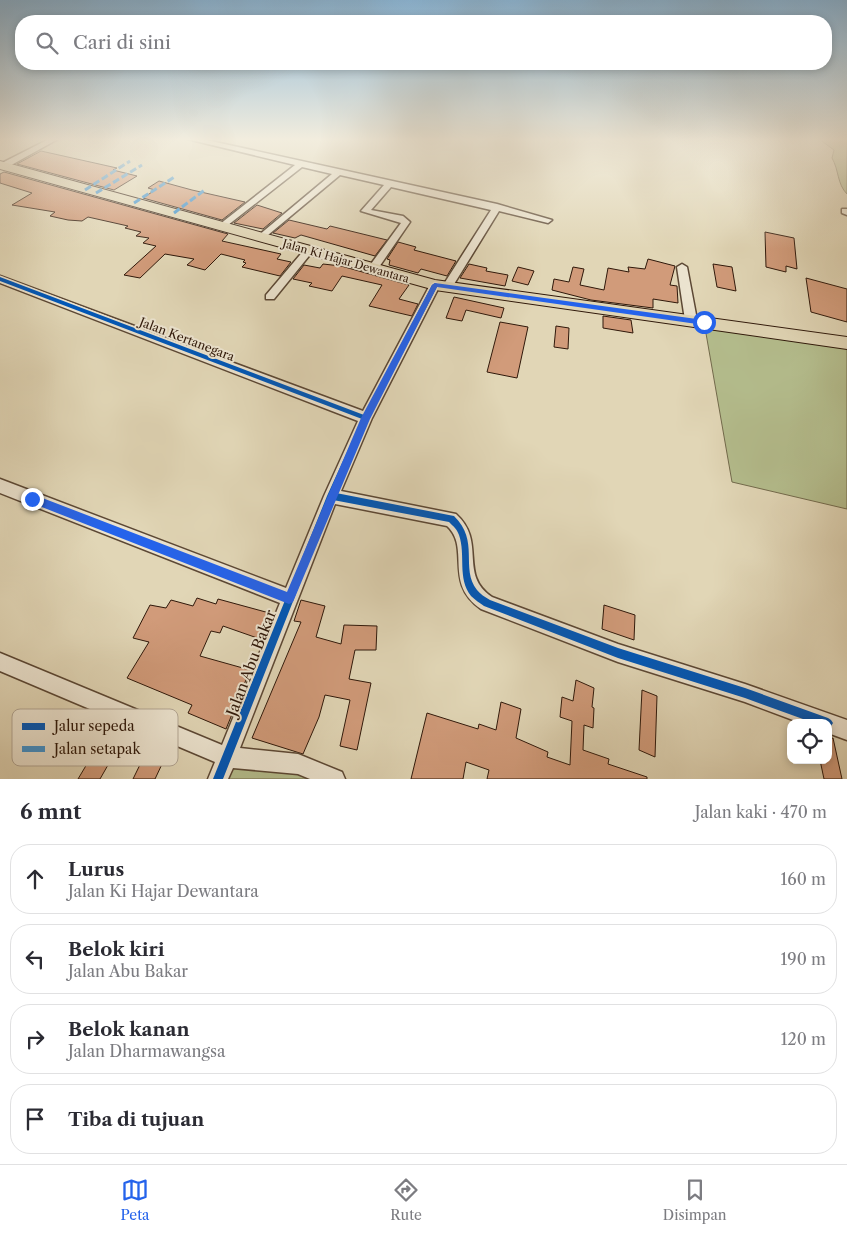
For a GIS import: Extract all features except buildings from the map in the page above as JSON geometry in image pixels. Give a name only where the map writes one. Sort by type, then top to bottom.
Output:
[{"type":"main road","name":"Jalan Ki Hajar Dewantara","points":[[36,175],[441,286],[847,343]]},
{"type":"street","points":[[223,226],[287,175]]},
{"type":"street","points":[[262,237],[336,175]]},
{"type":"street","points":[[355,175],[548,220]]},
{"type":"street","points":[[373,268],[406,222],[400,218],[365,211],[390,183]]},
{"type":"street","name":"Jalan Abu Bakar","points":[[218,779],[289,598],[331,496],[366,418],[441,286],[497,207]]},
{"type":"street","points":[[270,297],[308,251]]},
{"type":"street","points":[[682,267],[691,320]]},
{"type":"street","name":"Jalan Kertanegara","points":[[0,279],[366,418]]},
{"type":"street","points":[[0,486],[289,598]]},
{"type":"street","points":[[331,496],[451,519],[460,524],[464,533],[469,579],[473,592],[487,603],[618,653],[745,693],[817,719]]},
{"type":"street","points":[[0,662],[112,709]]},
{"type":"street","points":[[832,724],[847,730]]},
{"type":"street","points":[[178,736],[227,757],[298,764],[335,779]]},
{"type":"green space","points":[[838,175],[847,175],[847,194],[841,186]]},
{"type":"green space","points":[[704,322],[847,343],[847,509],[732,482]]},
{"type":"green space","points":[[227,757],[329,779],[218,779]]},
{"type":"marked path","points":[[85,190],[108,175]]},
{"type":"marked path","points":[[96,193],[125,175]]},
{"type":"marked path","points":[[134,203],[176,176]]},
{"type":"marked path","points":[[174,213],[206,189]]},
{"type":"cycle path","points":[[0,279],[366,418]]},
{"type":"cycle path","points":[[218,779],[331,496],[366,418],[435,285]]},
{"type":"cycle path","points":[[331,496],[451,519],[463,534],[469,584],[475,594],[487,603],[618,653],[745,693],[817,719]]},
{"type":"route","points":[[32,499],[289,598],[331,496],[366,418],[435,285],[704,322]]}]
